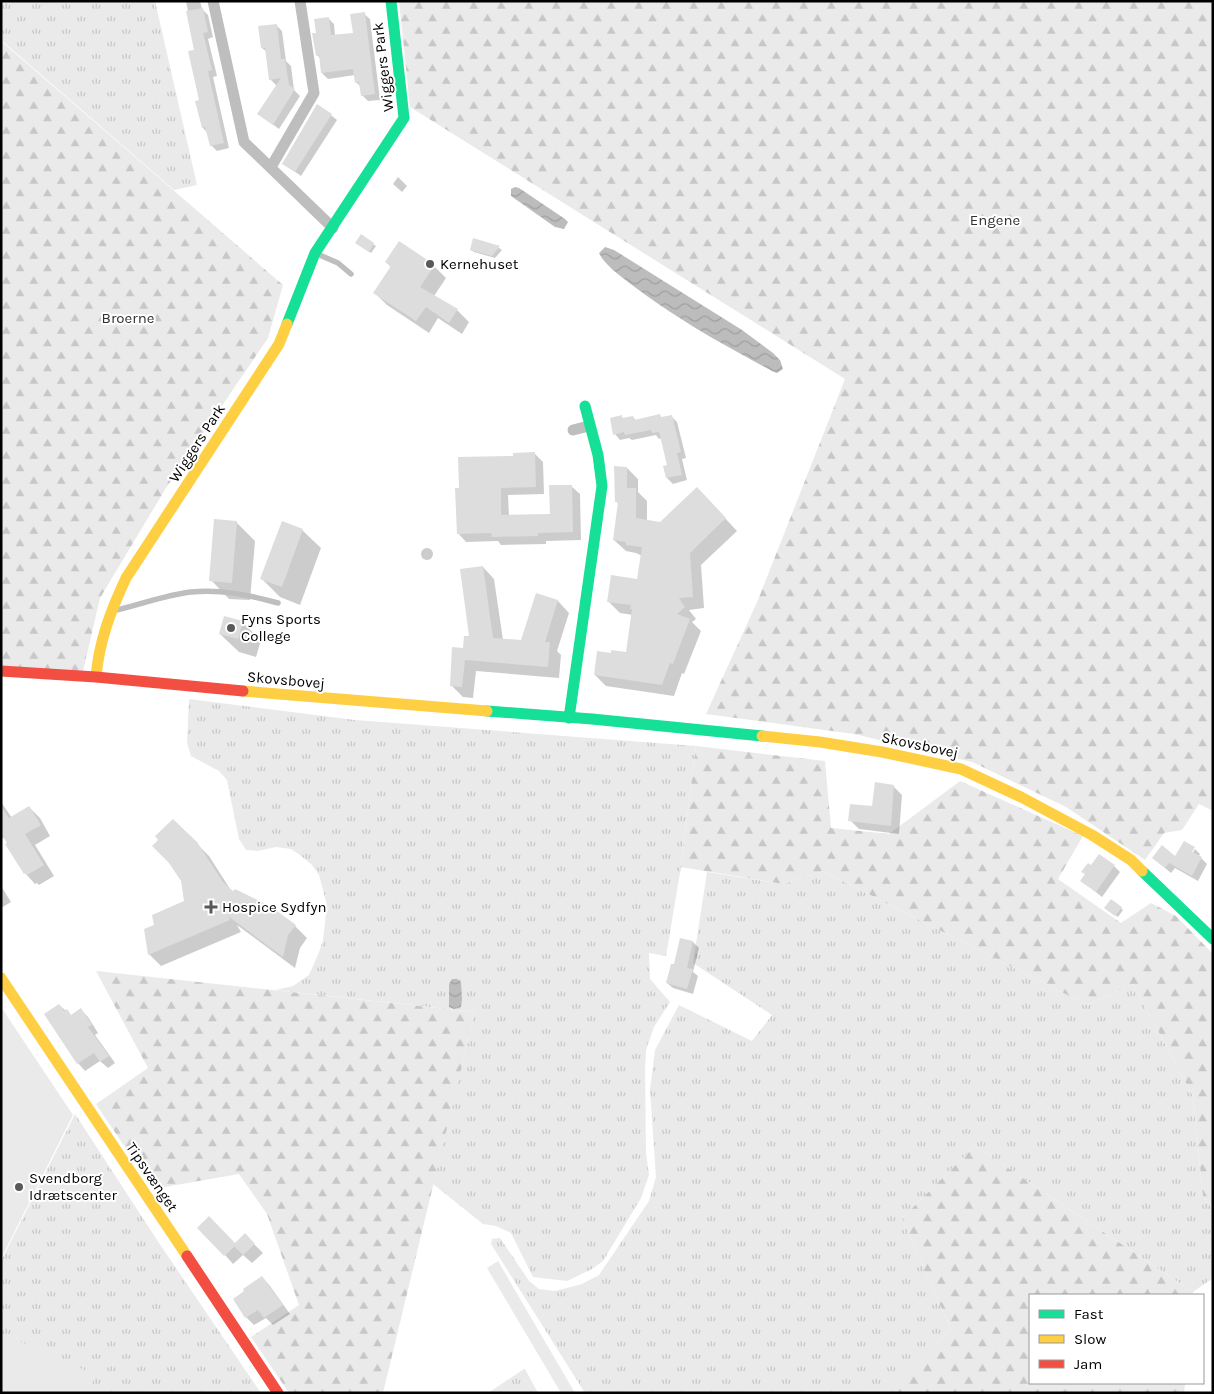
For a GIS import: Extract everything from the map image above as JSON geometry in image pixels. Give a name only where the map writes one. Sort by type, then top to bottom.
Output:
[{"type":"street","points":[[213,1],[244,142],[333,228]]},
{"type":"street","points":[[271,167],[314,93],[300,1]]},
{"type":"street","name":"Wiggers Park","points":[[96,677],[97,655],[111,611],[126,578],[280,344],[315,253],[404,118],[391,1]]},
{"type":"street","points":[[569,718],[602,486],[598,455],[585,406]]},
{"type":"street","points":[[573,430],[590,426]]},
{"type":"street","name":"Skovsbovej","points":[[1,671],[96,677],[363,702],[569,718],[820,742],[882,752],[961,769],[1061,818],[1131,860],[1213,939]]},
{"type":"street","name":"Tipsvænget","points":[[1,978],[278,1393]]},
{"type":"lane","points":[[315,253],[338,263],[351,274]]},
{"type":"lane","points":[[111,611],[190,592],[214,591],[240,594],[278,603]]},
{"type":"green space","points":[[1,1],[155,1],[197,185],[174,190],[1,40]]},
{"type":"green space","name":"Engene","points":[[399,1],[1213,1],[1213,811],[1199,804],[1182,830],[1164,833],[1145,860],[1066,807],[972,762],[854,734],[706,714],[758,600],[845,379],[410,107]]},
{"type":"green space","name":"Broerne","points":[[1,41],[283,285],[268,338],[166,488],[100,598],[83,671],[1,667]]},
{"type":"green space","points":[[189,699],[355,720],[696,746],[681,867],[666,956],[649,953],[650,979],[670,1002],[654,1027],[646,1050],[646,1153],[649,1175],[641,1198],[603,1261],[592,1269],[567,1281],[533,1277],[511,1233],[496,1226],[483,1224],[433,1184],[475,1012],[275,990],[293,986],[309,975],[319,952],[323,940],[327,905],[319,875],[312,865],[291,849],[276,847],[258,851],[246,850],[239,839],[227,780],[219,771],[191,756],[187,743]]},
{"type":"green space","points":[[696,746],[825,761],[831,828],[889,834],[960,781],[1083,836],[1058,879],[1121,923],[1151,903],[1176,916],[1213,954],[1213,1210],[1203,1196],[1193,1096],[1133,984],[1087,1005],[823,871],[783,884],[681,867]]},
{"type":"green space","points":[[823,871],[1087,1005],[1133,984],[1193,1096],[1203,1196],[1213,1210],[1213,1278],[1193,1292],[975,1146],[902,1218],[951,1330],[896,1383],[898,1393],[585,1393],[491,1244],[492,1239],[500,1238],[529,1281],[539,1289],[555,1291],[582,1284],[599,1275],[649,1201],[656,1177],[650,1090],[655,1050],[679,1005],[752,1041],[772,1015],[693,963],[707,872],[783,884]]},
{"type":"green space","points":[[96,971],[475,1012],[383,1393],[289,1393],[251,1337],[299,1305],[267,1214],[239,1174],[153,1189],[96,1104],[148,1068]]},
{"type":"green space","name":"Svendborg Idrætscenter","points":[[1,1007],[73,1115],[1,1259]]},
{"type":"green space","points":[[75,1114],[159,1243],[261,1393],[85,1393],[1,1335],[1,1261]]},
{"type":"green space","points":[[975,1146],[1193,1292],[1193,1294],[1029,1294],[1029,1384],[1185,1384],[1184,1393],[898,1393],[895,1383],[951,1330],[902,1218]]},
{"type":"green space","points":[[498,1261],[575,1393],[561,1393],[487,1268]]},
{"type":"green space","points":[[1,1333],[96,1375],[87,1393],[1,1393]]},
{"type":"green space","points":[[524,1369],[538,1393],[488,1393]]},
{"type":"water","points":[[515,187],[565,219],[568,222],[564,229],[555,227],[511,196],[511,189]]},
{"type":"water","points":[[605,247],[614,250],[742,330],[773,353],[780,360],[783,369],[777,373],[772,371],[662,307],[608,265],[599,253]]},
{"type":"water","points":[[452,979],[457,979],[461,982],[461,1007],[454,1009],[449,1007],[449,984]]},
{"type":"building","points":[[203,8],[208,32],[203,33],[212,70],[208,71],[224,143],[210,146],[205,127],[202,128],[195,101],[199,100],[188,51],[194,50],[186,11]]},
{"type":"building","points":[[365,12],[375,94],[361,96],[359,82],[355,83],[353,69],[321,73],[319,55],[316,56],[312,33],[316,33],[314,19],[329,17],[331,35],[353,33],[350,14]]},
{"type":"building","points":[[277,24],[281,59],[285,59],[289,85],[295,89],[273,125],[257,114],[281,78],[269,80],[265,48],[261,48],[258,26]]},
{"type":"building","points":[[317,104],[332,114],[295,172],[282,164]]},
{"type":"building","points":[[361,234],[374,243],[369,252],[355,243]]},
{"type":"building","points":[[473,238],[500,246],[492,256],[470,250]]},
{"type":"building","points":[[399,241],[435,265],[420,287],[458,309],[449,323],[426,307],[416,321],[373,293],[391,266],[385,262]]},
{"type":"building","points":[[660,414],[661,417],[672,415],[681,452],[677,453],[682,475],[666,478],[663,466],[667,465],[659,432],[652,433],[651,430],[625,435],[624,432],[613,435],[610,418],[622,415],[622,418],[633,416],[634,420]]},
{"type":"building","points":[[535,452],[536,487],[501,488],[501,515],[550,514],[549,485],[572,485],[573,532],[538,533],[538,536],[492,537],[491,533],[457,534],[455,488],[459,488],[458,457],[513,456],[513,453]]},
{"type":"building","points":[[614,466],[627,467],[627,488],[636,488],[636,518],[660,522],[697,487],[726,518],[690,553],[693,597],[679,598],[685,607],[677,614],[690,619],[673,664],[670,663],[662,685],[594,675],[597,651],[611,653],[611,650],[626,652],[632,609],[630,609],[631,605],[607,602],[611,575],[637,579],[642,547],[626,545],[626,542],[613,540],[618,502],[615,502]]},
{"type":"building","points":[[214,519],[237,521],[232,583],[209,581]]},
{"type":"building","points":[[282,521],[303,529],[282,587],[260,579]]},
{"type":"building","points":[[483,566],[493,638],[521,640],[536,593],[558,600],[545,642],[550,642],[548,667],[465,660],[462,687],[450,686],[452,647],[463,648],[464,636],[469,636],[460,569]]},
{"type":"building","name":"Fyns Sports College","points":[[224,616],[243,621],[238,639],[219,634]]},
{"type":"building","points":[[875,782],[894,785],[891,826],[848,821],[850,804],[872,806]]},
{"type":"building","points":[[1,806],[9,818],[29,806],[41,825],[25,834],[44,865],[27,875],[26,873],[24,874],[5,844],[7,843],[1,833]]},
{"type":"building","points":[[173,819],[197,842],[223,882],[233,891],[235,889],[270,906],[296,925],[288,935],[283,957],[228,916],[230,920],[148,955],[144,929],[154,925],[152,915],[184,901],[181,881],[169,863],[152,846],[158,840],[155,836]]},
{"type":"building","points":[[1184,841],[1195,847],[1192,852],[1202,857],[1192,876],[1169,863],[1165,868],[1152,858],[1162,845],[1175,856]]},
{"type":"building","points":[[1099,854],[1115,865],[1096,892],[1080,881],[1085,874],[1081,872],[1088,863],[1091,865]]},
{"type":"building","points":[[1111,899],[1122,907],[1115,916],[1104,908]]},
{"type":"building","points":[[680,938],[693,941],[687,968],[693,969],[687,989],[666,983],[671,964],[674,964]]},
{"type":"building","points":[[59,1004],[64,1011],[67,1009],[71,1015],[81,1008],[92,1025],[88,1027],[109,1056],[100,1062],[94,1053],[77,1064],[44,1014]]},
{"type":"building","points":[[209,1216],[235,1243],[245,1233],[255,1244],[243,1255],[234,1246],[224,1256],[197,1228]]},
{"type":"building","points":[[262,1276],[283,1305],[264,1318],[258,1310],[245,1318],[233,1299],[244,1291],[243,1289]]},
{"type":"traffic: fast","points":[[287,324],[315,253],[404,118],[391,1]]},
{"type":"traffic: fast","points":[[569,718],[602,486],[598,455],[585,406]]},
{"type":"traffic: fast","points":[[487,711],[592,719],[762,736]]},
{"type":"traffic: fast","points":[[1142,871],[1213,939]]},
{"type":"traffic: slow","points":[[96,677],[106,626],[126,578],[279,344],[287,324]]},
{"type":"traffic: slow","points":[[243,691],[487,711]]},
{"type":"traffic: slow","points":[[762,736],[820,742],[882,752],[961,769],[1021,797],[1092,835],[1131,860],[1142,871]]},
{"type":"traffic: slow","points":[[1,978],[187,1256]]},
{"type":"traffic: jam","points":[[1,671],[96,677],[243,691]]},
{"type":"traffic: jam","points":[[187,1256],[278,1393]]},
{"type":"place","name":"Kernehuset","points":[[430,264]]},
{"type":"place","name":"Fyns Sports College","points":[[231,628]]},
{"type":"place","name":"Hospice Sydfyn","points":[[211,907]]},
{"type":"place","name":"Svendborg Idrætscenter","points":[[19,1187]]}]
